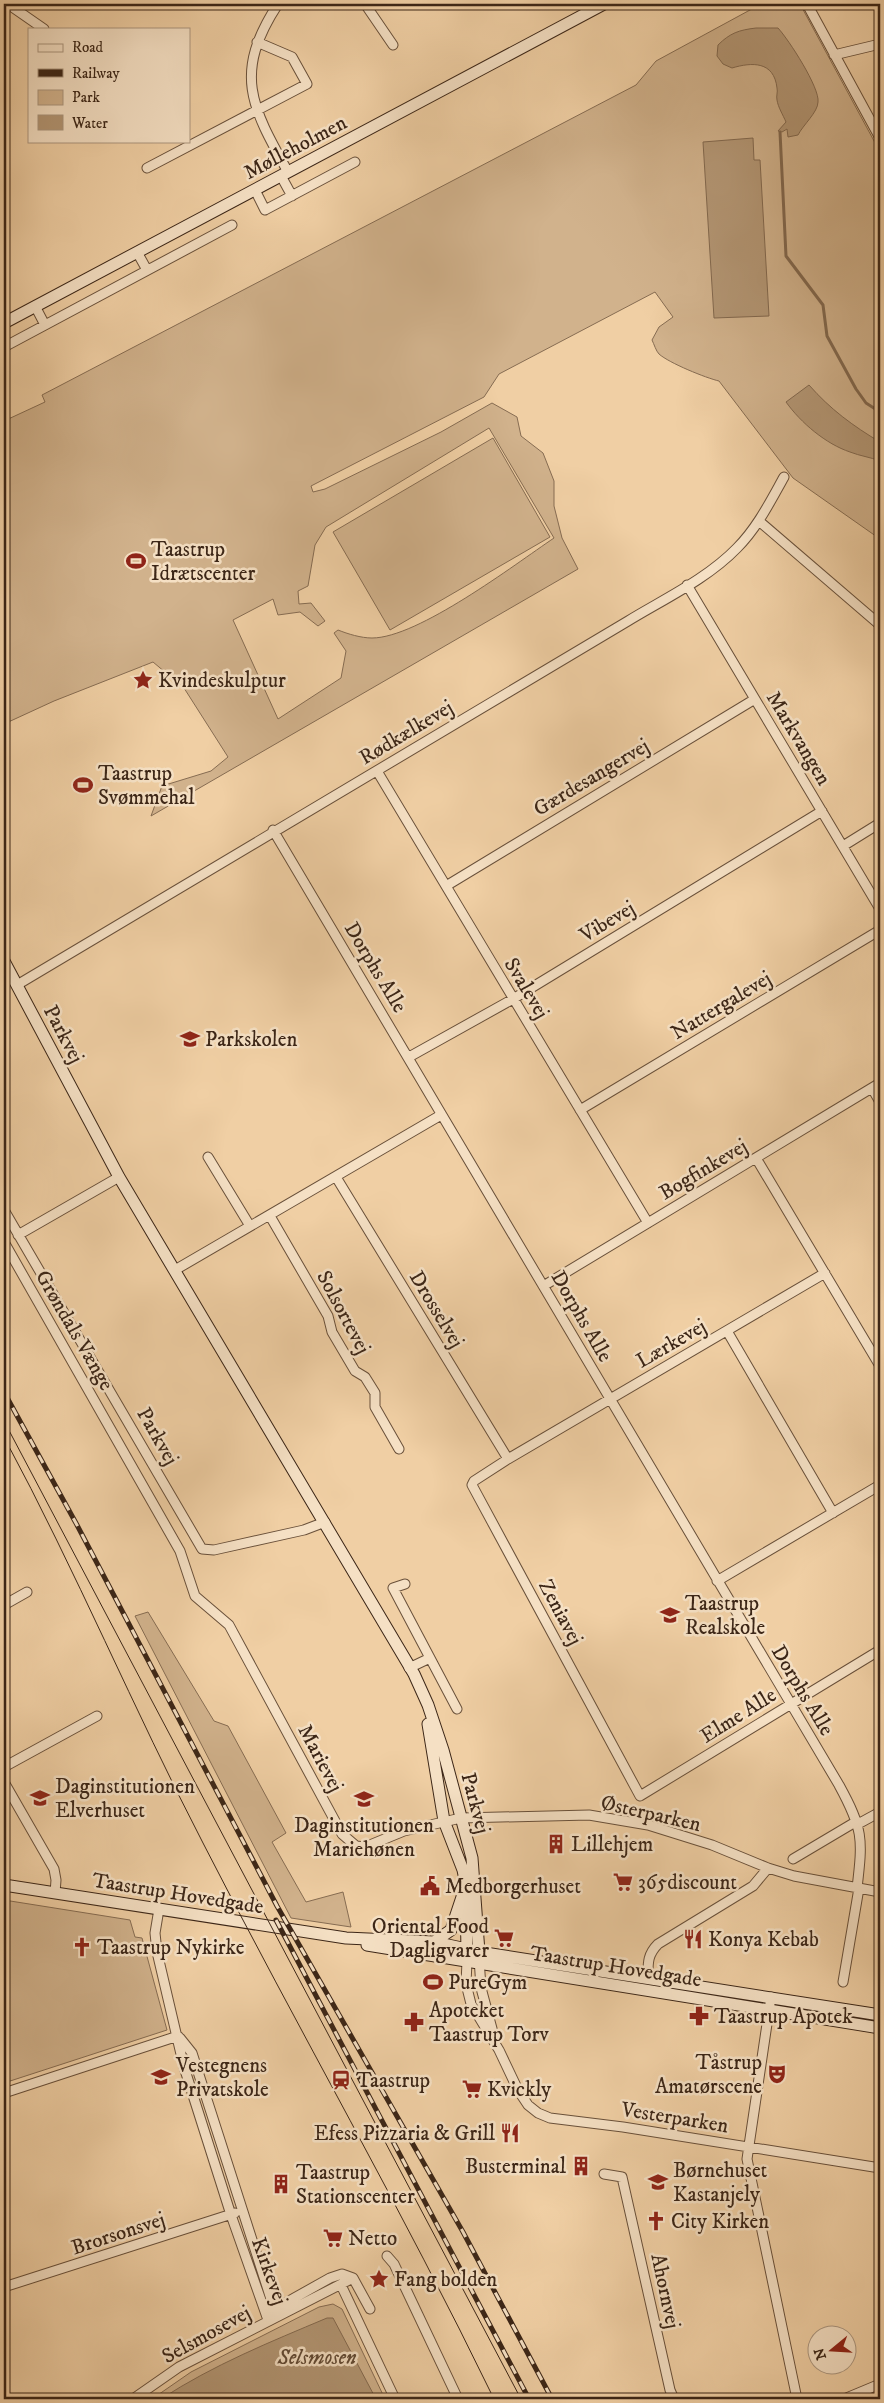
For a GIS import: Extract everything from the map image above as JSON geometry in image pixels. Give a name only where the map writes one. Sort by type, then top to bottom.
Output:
[{"type":"street","points":[[8,4],[43,28]]},
{"type":"street","points":[[278,4],[257,42],[252,60],[250,82],[257,112],[292,196]]},
{"type":"street","points":[[365,4],[393,45]]},
{"type":"street","name":"Mølleholmen","points":[[4,323],[604,4]]},
{"type":"street","points":[[806,4],[880,138]]},
{"type":"street","points":[[147,168],[257,112],[307,84],[292,57],[257,42]]},
{"type":"street","points":[[834,54],[880,44]]},
{"type":"street","points":[[254,190],[265,210],[355,162]]},
{"type":"street","points":[[4,347],[232,224]]},
{"type":"street","points":[[137,252],[147,270]]},
{"type":"street","points":[[35,306],[45,325]]},
{"type":"street","name":"Rødkælkevej","points":[[16,985],[687,585],[737,548],[759,521],[784,477]]},
{"type":"street","points":[[759,521],[880,625]]},
{"type":"street","name":"Markvangen","points":[[687,585],[880,910]]},
{"type":"street","name":"Gærdesangervej","points":[[446,886],[755,698]]},
{"type":"street","name":"Svalevej","points":[[377,771],[648,1223]]},
{"type":"street","name":"Vibevej","points":[[409,1057],[513,998],[822,811]]},
{"type":"street","points":[[842,846],[880,823]]},
{"type":"street","name":"Dorphs Alle","points":[[274,830],[409,1057],[441,1115],[545,1285],[609,1399],[791,1702],[858,1822],[862,1851],[843,1982]]},
{"type":"street","name":"Nattergalevej","points":[[580,1110],[880,930]]},
{"type":"street","name":"Parkvej","points":[[4,961],[119,1177],[414,1674],[428,1705],[440,1741],[472,1858],[479,1957]]},
{"type":"street","name":"Bogfinkevej","points":[[545,1285],[880,1083]]},
{"type":"street","points":[[872,1088],[880,1102]]},
{"type":"street","points":[[175,1270],[441,1115]]},
{"type":"street","points":[[208,1157],[250,1226]]},
{"type":"street","points":[[756,1158],[880,1366]]},
{"type":"street","points":[[18,1234],[119,1177]]},
{"type":"street","name":"Drosselvej","points":[[336,1177],[508,1459]]},
{"type":"street","name":"Parkvej","points":[[4,1210],[202,1549],[214,1550],[304,1530],[325,1522]]},
{"type":"street","name":"Solsortevej","points":[[270,1216],[328,1316],[332,1332],[356,1371],[366,1377],[375,1393],[375,1407],[399,1449]]},
{"type":"street","name":"Grøndals Vænge","points":[[4,1242],[180,1552],[196,1596]]},
{"type":"street","name":"Lærkevej","points":[[508,1459],[825,1273]]},
{"type":"street","points":[[728,1331],[832,1513]]},
{"type":"street","name":"Zeniavej","points":[[508,1459],[474,1480],[472,1485],[640,1796]]},
{"type":"street","points":[[717,1581],[880,1485]]},
{"type":"street","points":[[405,1584],[392,1588],[457,1708]]},
{"type":"street","points":[[4,1605],[27,1592]]},
{"type":"street","name":"Marievej","points":[[196,1596],[230,1625],[342,1834],[348,1841],[356,1846],[365,1847],[404,1831],[460,1818]]},
{"type":"street","name":"Elme Alle","points":[[640,1796],[791,1702],[880,1650]]},
{"type":"street","points":[[410,1669],[430,1658]]},
{"type":"street","name":"Parkvej","points":[[410,1669],[429,1728],[444,1821],[463,1870],[466,1885],[467,1961]]},
{"type":"street","points":[[4,1767],[97,1716]]},
{"type":"street","points":[[4,1782],[54,1869],[56,1880],[54,1893]]},
{"type":"street","points":[[793,1859],[858,1822],[880,1812]]},
{"type":"street","name":"Østerparken","points":[[460,1818],[589,1816],[612,1819],[648,1826],[712,1846],[794,1876],[880,1892]]},
{"type":"street","points":[[648,1978],[650,1952],[658,1944],[754,1886],[768,1868]]},
{"type":"street","name":"Taastrup Hovedgade","points":[[4,1885],[346,1938],[434,1942],[467,1949],[479,1957],[768,2010],[880,2028]]},
{"type":"street","points":[[434,1942],[451,1930],[466,1885]]},
{"type":"street","name":"Kirkevej","points":[[159,1909],[155,1933],[157,1952],[184,2067],[231,2215],[268,2320]]},
{"type":"street","name":"Taastrup Hovedgade","points":[[346,1938],[363,1944],[467,1961],[479,1957],[648,1978],[880,2015]]},
{"type":"street","name":"Vesterparken","points":[[479,1957],[484,2002],[499,2050]]},
{"type":"street","name":"Vesterparken","points":[[467,1961],[466,1984],[469,1999],[528,2105],[550,2118],[623,2127],[880,2168]]},
{"type":"street","points":[[771,1997],[748,2146],[748,2167],[797,2399]]},
{"type":"street","points":[[4,2093],[178,2036]]},
{"type":"street","name":"Kirkevej","points":[[178,2036],[192,2053],[271,2299],[268,2320]]},
{"type":"street","name":"Ahornvej","points":[[604,2174],[622,2177],[670,2390],[674,2399]]},
{"type":"street","name":"Brorsonsvej","points":[[4,2287],[242,2211]]},
{"type":"street","points":[[387,2256],[394,2264],[458,2399]]},
{"type":"street","points":[[268,2320],[280,2306],[330,2278],[342,2274],[353,2278],[370,2309]]},
{"type":"street","name":"Selsmosevej","points":[[133,2399],[179,2367],[353,2278]]},
{"type":"street","points":[[341,2285],[395,2399]]},
{"type":"street","points":[[844,2399],[880,2384]]},
{"type":"green space","points":[[761,4],[800,4],[880,152],[880,539],[793,478],[719,381],[688,370],[659,354],[652,340],[659,327],[673,317],[655,292],[499,374],[484,397],[311,486],[313,492],[325,489],[441,432],[492,403],[517,417],[521,436],[543,453],[554,481],[554,506],[562,538],[578,569],[151,816],[162,786],[211,771],[228,757],[184,688],[153,662],[54,701],[4,724],[4,421],[45,402],[42,395],[636,85],[656,61]],"holes":[[[489,428],[554,538],[491,582],[414,626],[391,635],[372,638],[355,636],[338,630],[334,633],[346,651],[341,678],[278,719],[233,620],[273,599],[278,615],[300,612],[318,626],[325,621],[311,603],[299,604],[298,591],[308,586],[315,545],[326,527]]]},
{"type":"green space","points":[[493,438],[550,537],[390,630],[333,532]]},
{"type":"green space","points":[[148,1612],[214,1721],[228,1726],[286,1833],[272,1842],[306,1902],[343,1892],[351,1927],[291,1918],[135,1616]]},
{"type":"green space","points":[[4,1900],[130,1920],[135,1937],[142,1938],[167,2030],[4,2083]]},
{"type":"green space","name":"Selsmosen","points":[[333,2304],[342,2309],[385,2399],[152,2399],[191,2372],[319,2307]]},
{"type":"water","points":[[756,28],[778,28],[796,53],[814,86],[817,95],[817,106],[798,135],[788,137],[787,129],[782,132],[778,131],[786,122],[779,108],[775,79],[767,68],[747,65],[732,68],[723,64],[717,56],[718,45],[731,35]]},
{"type":"water","points":[[753,138],[754,160],[760,160],[769,316],[714,318],[703,142]]},
{"type":"water","points":[[809,385],[842,416],[880,442],[880,461],[832,444],[799,418],[786,402]]},
{"type":"water","name":"Selsmosen","points":[[327,2318],[333,2318],[376,2399],[161,2399],[221,2365]]},
{"type":"waterway","points":[[780,132],[786,256],[823,305],[827,336],[856,389],[866,403],[880,412]]},
{"type":"tram line","points":[[4,1421],[521,2399]]},
{"type":"tram line","points":[[5,1439],[56,1539],[203,1843],[387,2190],[494,2399]]},
{"type":"railway","points":[[4,1392],[77,1525],[277,1906],[463,2232],[552,2399]]},
{"type":"railway","points":[[276,1920],[529,2399]]},
{"type":"place","name":"Taastrup Idrætscenter","points":[[136,561]]},
{"type":"place","name":"Kvindeskulptur","points":[[143,680]]},
{"type":"place","name":"Taastrup Svømmehal","points":[[83,785]]},
{"type":"place","name":"Parkskolen","points":[[190,1039]]},
{"type":"place","name":"Taastrup Realskole","points":[[670,1615]]},
{"type":"place","name":"Daginstitutionen Elverhuset","points":[[40,1798]]},
{"type":"place","name":"Daginstitutionen Mariehønen","points":[[364,1799]]},
{"type":"place","name":"Lillehjem","points":[[556,1844]]},
{"type":"place","name":"365discount","points":[[623,1882]]},
{"type":"place","name":"Medborgerhuset","points":[[430,1886]]},
{"type":"place","name":"Oriental Food Dagligvarer","points":[[504,1938]]},
{"type":"place","name":"Konya Kebab","points":[[693,1939]]},
{"type":"place","name":"Taastrup Nykirke","points":[[82,1947]]},
{"type":"place","name":"PureGym","points":[[433,1982]]},
{"type":"place","name":"Taastrup Apotek","points":[[699,2016]]},
{"type":"place","name":"Apoteket Taastrup Torv","points":[[414,2022]]},
{"type":"place","name":"Tåstrup Amatørscene","points":[[777,2074]]},
{"type":"place","name":"Vestegnens Privatskole","points":[[161,2077]]},
{"type":"place","name":"Taastrup","points":[[341,2080]]},
{"type":"place","name":"Kvickly","points":[[472,2089]]},
{"type":"place","name":"Efess Pizzaria & Grill","points":[[510,2133]]},
{"type":"place","name":"Busterminal","points":[[581,2166]]},
{"type":"place","name":"Børnehuset Kastanjely","points":[[658,2182]]},
{"type":"place","name":"Taastrup Stationscenter","points":[[281,2184]]},
{"type":"place","name":"City Kirken","points":[[656,2221]]},
{"type":"place","name":"Netto","points":[[333,2238]]},
{"type":"place","name":"Fang bolden","points":[[379,2279]]}]
